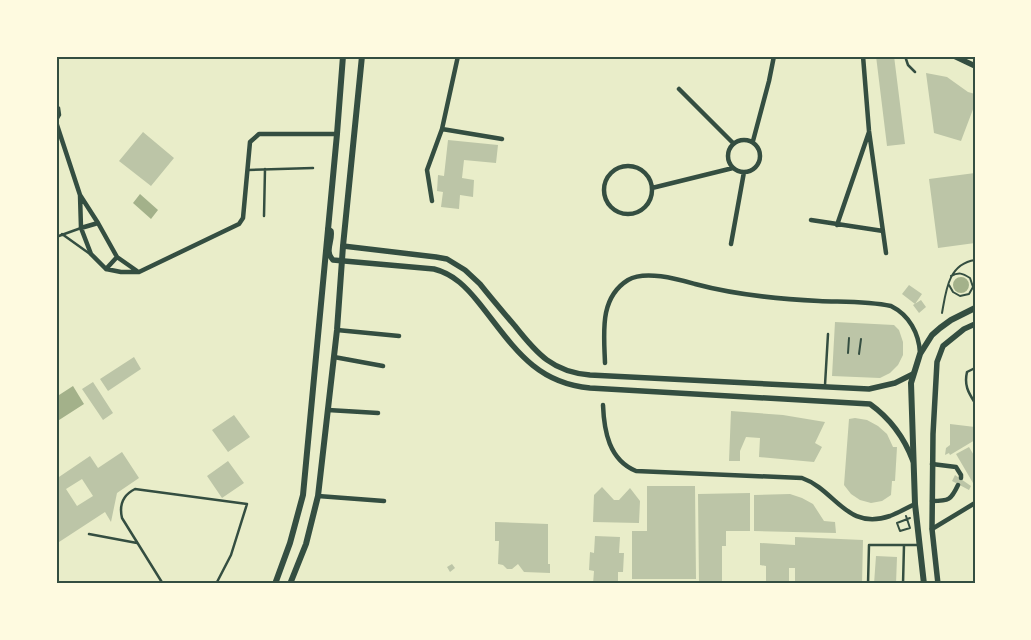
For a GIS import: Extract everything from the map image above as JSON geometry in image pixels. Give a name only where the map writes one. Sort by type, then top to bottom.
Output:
[{"type":"main road","points":[[275,584],[290,543],[302,495],[343,56]]},
{"type":"main road","points":[[290,584],[306,544],[318,496],[337,330],[342,246],[362,56]]},
{"type":"main road","points":[[924,584],[915,504],[910,398],[913,374],[920,354],[928,341],[940,328],[975,308]]},
{"type":"street","points":[[432,201],[427,170],[442,129],[458,56]]},
{"type":"street","points":[[733,56],[756,56]]},
{"type":"street","points":[[753,141],[774,56]]},
{"type":"street","points":[[863,56],[869,131],[886,253]]},
{"type":"street","points":[[954,56],[975,66]]},
{"type":"street","points":[[680,89],[734,142]]},
{"type":"street","points":[[56,122],[80,195],[117,257],[139,272]]},
{"type":"street","points":[[442,129],[502,139]]},
{"type":"street","points":[[837,225],[869,131]]},
{"type":"street","points":[[80,195],[81,228],[91,254],[106,268],[121,272],[139,272],[239,224],[242,218],[250,142],[259,134],[337,134]]},
{"type":"street","points":[[652,188],[733,168],[744,172],[752,170],[759,164],[761,156],[759,147],[753,141],[743,139],[734,142],[728,150],[728,160],[733,168]]},
{"type":"street","points":[[626,166],[638,168],[648,176],[652,188],[650,201],[642,211],[630,215],[617,212],[608,204],[603,192],[606,180],[614,170],[626,166]]},
{"type":"street","points":[[731,244],[744,172]]},
{"type":"street","points":[[811,220],[883,231]]},
{"type":"street","points":[[81,228],[98,223]]},
{"type":"street","points":[[328,228],[332,234],[328,252],[330,258],[335,260],[342,259],[434,270],[450,275],[470,292],[528,362],[557,381],[568,385],[590,388],[870,404],[884,415],[897,430],[913,461]]},
{"type":"street","points":[[342,246],[436,256],[456,264],[480,284],[536,352],[553,365],[571,372],[590,375],[877,389],[896,383],[913,374]]},
{"type":"street","points":[[106,268],[117,257]]},
{"type":"street","points":[[605,363],[604,324],[606,310],[611,297],[619,287],[630,279],[642,276],[673,278],[753,297],[891,306],[899,310],[910,322],[918,338],[920,354]]},
{"type":"street","points":[[938,584],[932,529],[932,464],[937,362],[940,350],[950,339],[975,324]]},
{"type":"street","points":[[337,330],[399,336]]},
{"type":"street","points":[[334,357],[383,366]]},
{"type":"street","points":[[603,405],[606,436],[612,450],[626,466],[636,471],[802,478],[814,482],[852,515],[863,518],[877,519],[895,514],[915,504]]},
{"type":"street","points":[[328,410],[378,414]]},
{"type":"street","points":[[932,464],[956,467],[962,475],[961,478]]},
{"type":"street","points":[[932,501],[946,501],[953,496],[958,485]]},
{"type":"street","points":[[318,496],[384,500]]},
{"type":"street","points":[[932,529],[975,503]]},
{"type":"lane","points":[[905,56],[908,66],[915,72]]},
{"type":"lane","points":[[56,106],[59,108],[60,115],[56,122]]},
{"type":"lane","points":[[246,170],[313,168]]},
{"type":"lane","points":[[264,216],[265,169]]},
{"type":"lane","points":[[56,237],[81,228]]},
{"type":"lane","points":[[62,234],[91,254]]},
{"type":"lane","points":[[825,387],[828,334]]},
{"type":"lane","points":[[975,368],[967,372],[965,381],[968,392],[975,403]]},
{"type":"lane","points":[[164,584],[120,513],[124,497],[135,489],[246,504],[231,555],[216,584]]},
{"type":"lane","points":[[90,534],[138,544]]},
{"type":"lane","points":[[868,584],[869,545],[919,545]]},
{"type":"lane","points":[[904,545],[903,584],[924,584]]},
{"type":"path","points":[[942,313],[951,276],[961,264],[975,260]]},
{"type":"path","points":[[948,283],[953,292],[960,296],[969,294],[973,286],[970,278],[963,273],[951,276]]},
{"type":"path","points":[[848,353],[849,338]]},
{"type":"path","points":[[859,354],[861,339]]},
{"type":"path","points":[[895,514],[896,517],[905,514],[910,528],[900,531],[897,523]]},
{"type":"shaded area","points":[[140,194],[158,210],[151,219],[133,203]]},
{"type":"shaded area","points":[[958,277],[964,277],[969,282],[967,291],[958,293],[953,288],[953,282]]},
{"type":"shaded area","points":[[73,386],[84,404],[56,422],[56,397]]},
{"type":"building","points":[[876,56],[894,56],[905,144],[887,146]]},
{"type":"building","points":[[926,73],[947,77],[968,92],[975,94],[975,104],[961,141],[934,133]]},
{"type":"building","points":[[143,132],[174,158],[151,186],[119,161]]},
{"type":"building","points":[[448,140],[498,145],[496,163],[464,160],[462,178],[474,180],[473,197],[460,195],[459,209],[441,207],[443,192],[437,191],[438,175],[444,176]]},
{"type":"building","points":[[975,173],[975,243],[938,248],[929,179]]},
{"type":"building","points":[[909,285],[922,294],[915,304],[902,294]]},
{"type":"building","points":[[921,300],[926,307],[919,313],[913,305]]},
{"type":"building","points":[[835,322],[894,325],[899,330],[903,342],[903,355],[898,365],[890,373],[880,378],[832,376]]},
{"type":"building","points":[[134,357],[141,369],[108,391],[100,379]]},
{"type":"building","points":[[93,382],[113,413],[103,420],[82,389]]},
{"type":"building","points":[[731,411],[783,415],[825,422],[815,443],[822,447],[814,462],[759,457],[760,438],[746,437],[740,451],[740,461],[729,461]]},
{"type":"building","points":[[234,415],[250,437],[228,452],[212,430]]},
{"type":"building","points":[[849,419],[867,420],[878,426],[887,434],[893,447],[897,447],[895,481],[892,481],[891,495],[882,501],[871,503],[860,500],[851,494],[844,485]]},
{"type":"building","points":[[950,424],[975,427],[975,440],[950,455],[949,453],[945,455],[946,448],[950,445]]},
{"type":"building","points":[[969,447],[975,457],[973,483],[956,454]]},
{"type":"building","points":[[122,452],[139,478],[117,493],[111,522],[105,512],[56,544],[56,479],[90,456],[98,468]],"holes":[[[82,479],[93,496],[77,506],[66,489]]]},
{"type":"building","points":[[228,461],[244,483],[222,498],[207,476]]},
{"type":"building","points":[[955,475],[971,486],[969,490],[952,481]]},
{"type":"building","points":[[647,486],[695,486],[696,579],[632,579],[632,531],[647,531]]},
{"type":"building","points":[[602,487],[614,500],[619,500],[630,488],[640,501],[639,523],[593,522],[594,495]]},
{"type":"building","points":[[750,493],[750,531],[726,531],[726,546],[722,546],[722,584],[699,584],[698,494]]},
{"type":"building","points":[[790,494],[813,504],[824,521],[835,522],[836,533],[754,531],[754,495]]},
{"type":"building","points":[[495,522],[548,524],[548,564],[550,564],[550,573],[524,572],[518,564],[512,569],[507,569],[503,565],[498,564],[499,541],[495,541]]},
{"type":"building","points":[[595,536],[620,537],[619,553],[624,553],[623,572],[618,572],[618,584],[593,584],[594,571],[589,570],[590,552],[594,553]]},
{"type":"building","points":[[795,537],[863,540],[862,584],[795,584],[795,568],[789,568],[789,584],[766,584],[766,566],[760,565],[760,543],[795,545]]},
{"type":"building","points":[[876,556],[897,557],[896,584],[874,584]]},
{"type":"building","points":[[452,564],[455,568],[450,572],[447,567]]}]
